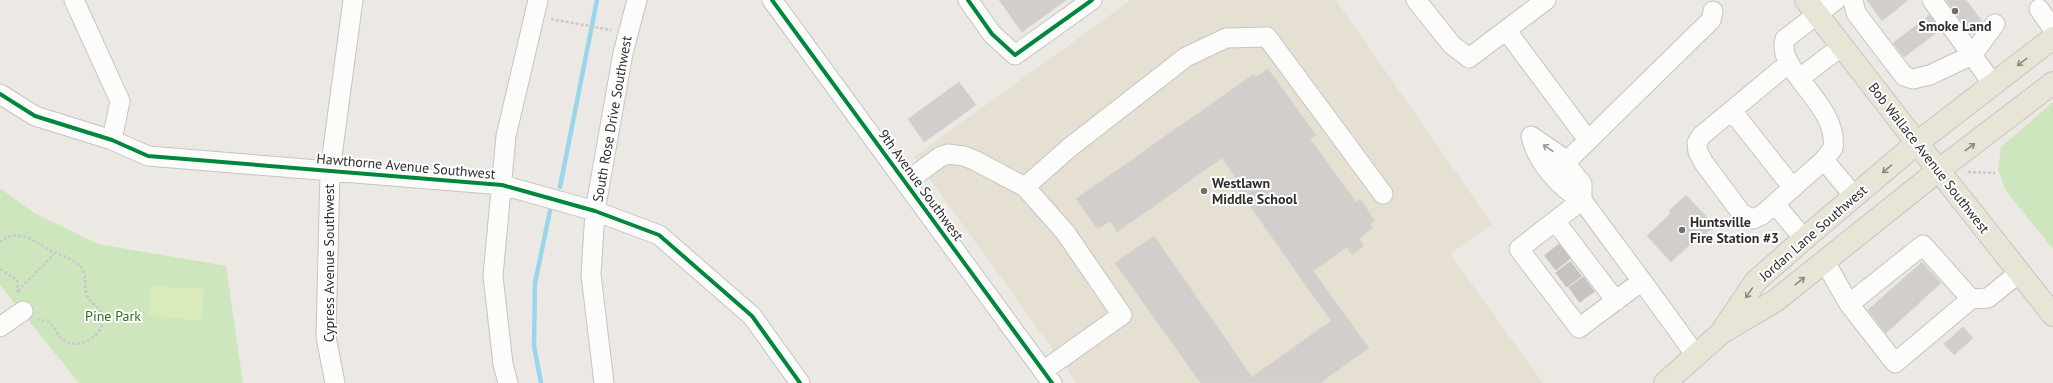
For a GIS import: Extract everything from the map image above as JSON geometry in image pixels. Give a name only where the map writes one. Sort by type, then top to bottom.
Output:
[{"type":"main road","name":"Bob Wallace Avenue Southwest","points":[[1811,7],[1917,144],[2053,315]]},
{"type":"main road","name":"Jordan Lane Southwest","points":[[1721,333],[1756,281],[1854,196],[1917,144],[2053,38]]},
{"type":"main road","name":"Jordan Lane Southwest","points":[[1665,383],[1721,333],[1774,302],[1939,170],[2053,83]]},
{"type":"street","points":[[74,0],[120,100],[112,140]]},
{"type":"street","name":"Cypress Avenue Southwest","points":[[335,383],[326,337],[330,171],[353,0]]},
{"type":"street","points":[[508,383],[503,364],[494,276],[506,136],[538,0]]},
{"type":"street","name":"South Rose Drive Southwest","points":[[604,383],[591,275],[595,211],[623,53],[637,0]]},
{"type":"street","name":"9th Avenue Southwest","points":[[772,0],[1047,377]]},
{"type":"street","points":[[968,0],[992,34],[1015,55],[1092,0]]},
{"type":"street","points":[[1416,0],[1452,45],[1462,51],[1468,58],[1546,0]]},
{"type":"street","points":[[1789,63],[1701,136],[1697,143],[1698,152],[1704,163],[1742,214],[1753,220],[1762,215],[1793,188],[1824,160],[1833,148],[1834,140],[1832,126],[1826,112],[1789,63],[1783,46],[1785,39],[1811,7],[1836,0]]},
{"type":"street","points":[[1853,0],[1856,13],[1904,76],[1913,79],[1930,75],[1972,54],[1995,24]]},
{"type":"street","points":[[1932,0],[1993,84]]},
{"type":"street","points":[[2039,9],[2053,29]]},
{"type":"street","points":[[1565,163],[1711,20],[1713,11]]},
{"type":"street","points":[[1506,30],[1588,140]]},
{"type":"street","points":[[1025,187],[1068,148],[1186,57],[1226,38],[1267,37],[1383,194]]},
{"type":"street","points":[[1800,78],[1842,46]]},
{"type":"street","name":"Hawthorne Avenue Southwest","points":[[0,94],[35,116],[112,140],[148,156],[502,185],[595,211],[659,235],[752,316],[800,383]]},
{"type":"street","points":[[1732,111],[1793,188]]},
{"type":"street","points":[[1582,200],[1582,184],[1559,155],[1531,136],[1533,148],[1547,167],[1568,193],[1582,200],[1696,356]]},
{"type":"street","points":[[906,182],[940,157],[948,154],[964,156],[1025,187],[1065,232],[1122,315],[1047,377]]},
{"type":"street","points":[[1824,160],[1854,196]]},
{"type":"street","points":[[1582,200],[1519,249],[1543,267],[1556,284],[1616,301]]},
{"type":"street","points":[[1775,204],[1804,239]]},
{"type":"street","points":[[1555,221],[1569,248],[1582,264],[1579,328],[1642,281]]},
{"type":"street","points":[[1849,304],[1923,245],[1970,299]]},
{"type":"street","points":[[1825,262],[1849,304],[1895,363],[1970,299],[1988,298],[2020,272]]},
{"type":"street","points":[[0,327],[22,311]]},
{"type":"path","points":[[573,22],[601,28]]},
{"type":"path","points":[[0,242],[8,236],[22,235],[54,254],[74,260],[84,270],[88,298],[101,313],[101,324],[99,329],[87,341],[82,343],[69,342],[58,335],[49,322],[30,317],[22,311],[19,304],[17,280],[0,269]]},
{"type":"path","points":[[18,291],[54,254]]},
{"type":"shaded area","name":"Westlawn Middle School","points":[[1131,0],[1336,0],[1492,224],[1450,254],[1543,383],[1077,383],[914,157]]},
{"type":"green space","points":[[2053,102],[2053,249],[2006,191],[1998,170],[2001,147]]},
{"type":"green space","name":"Pine Park","points":[[0,188],[34,213],[98,244],[226,266],[243,383],[79,383],[0,285]]},
{"type":"green space","points":[[151,286],[204,289],[202,321],[149,315]]},
{"type":"building","points":[[999,0],[1066,0],[1022,32]]},
{"type":"building","points":[[1867,0],[1908,0],[1882,21]]},
{"type":"building","points":[[1946,0],[1966,0],[1982,21],[1969,32]]},
{"type":"building","points":[[1930,15],[1940,30],[1904,57],[1893,43]]},
{"type":"building","points":[[1268,69],[1316,135],[1310,139],[1356,202],[1360,199],[1375,221],[1370,224],[1373,228],[1359,239],[1364,246],[1352,254],[1347,247],[1313,271],[1369,348],[1320,383],[1201,383],[1115,263],[1154,236],[1252,377],[1331,321],[1238,189],[1242,187],[1222,158],[1117,232],[1110,221],[1098,229],[1076,199],[1254,74],[1256,77]]},
{"type":"building","points":[[959,82],[976,105],[924,142],[908,119]]},
{"type":"building","name":"Huntsville Fire Station #3","points":[[1686,195],[1715,226],[1698,241],[1696,239],[1671,262],[1647,236],[1671,213],[1669,211]]},
{"type":"building","points":[[1922,262],[1941,283],[1886,333],[1868,310]]},
{"type":"building","points":[[1963,327],[1973,338],[1954,355],[1944,344]]},
{"type":"waterway","points":[[560,187],[597,0]]},
{"type":"waterway","points":[[541,383],[534,346],[535,283],[550,211]]},
{"type":"tunnel","points":[[1550,263],[1565,251]]},
{"type":"tunnel","points":[[1561,280],[1577,268]]},
{"type":"tunnel","points":[[1574,295],[1589,284]]},
{"type":"cycle path","points":[[772,0],[1052,383]]},
{"type":"cycle path","points":[[968,0],[992,34],[1015,55],[1092,0]]},
{"type":"cycle path","points":[[0,94],[35,116],[112,140],[148,156],[502,185],[595,211],[659,235],[752,316],[800,383]]},
{"type":"place","name":"Smoke Land","points":[[1955,11]]},
{"type":"place","name":"Westlawn Middle School","points":[[1204,191]]},
{"type":"place","name":"Huntsville Fire Station #3","points":[[1682,230]]}]
